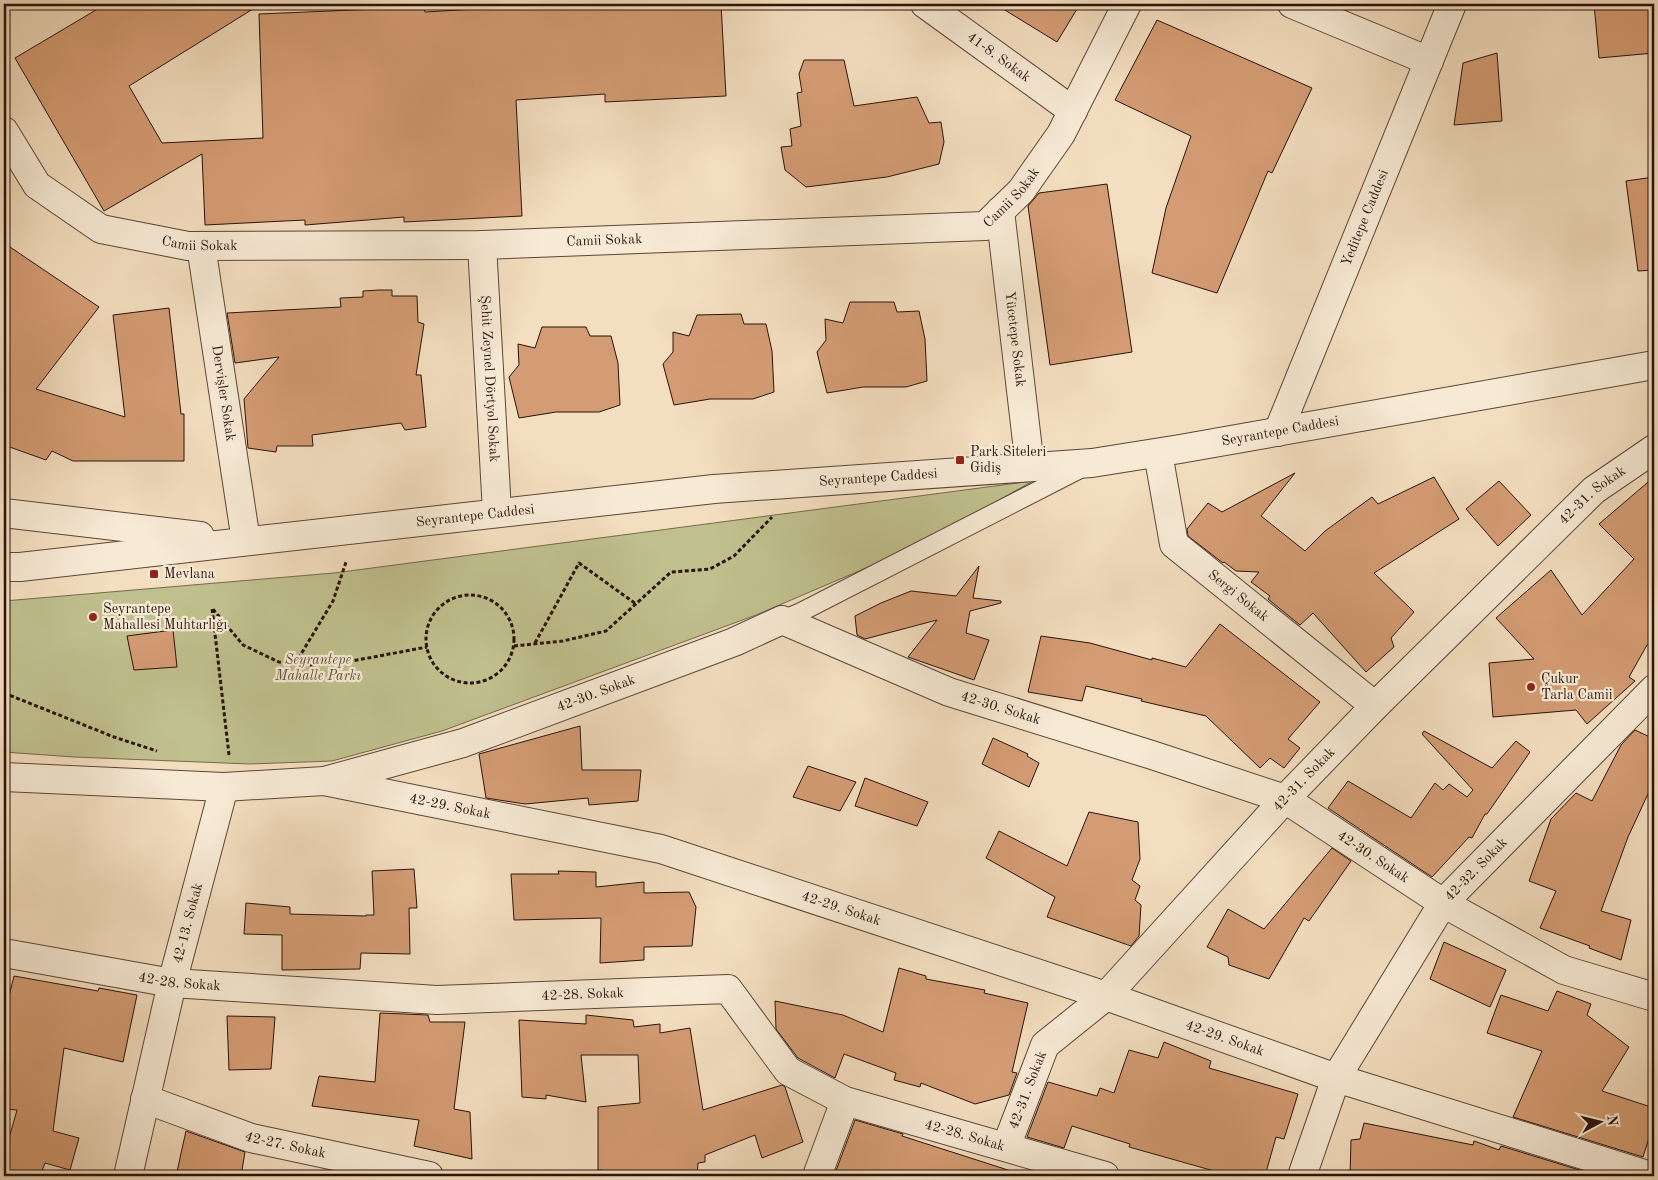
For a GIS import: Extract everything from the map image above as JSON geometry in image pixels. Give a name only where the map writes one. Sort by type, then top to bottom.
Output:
[{"type":"street","name":"41-8. Sokak","points":[[925,4],[1073,110]]},
{"type":"street","name":"Camii Sokak","points":[[4,131],[37,185],[101,229],[188,246],[482,245],[985,226],[1022,191],[1061,134],[1127,4]]},
{"type":"street","points":[[1292,4],[1428,61]]},
{"type":"street","name":"Yeditepe Caddesi","points":[[1278,432],[1452,4]]},
{"type":"street","name":"Yücetepe Sokak","points":[[1000,211],[1030,467]]},
{"type":"street","name":"Şehit Zeynel Dörtyol Sokak","points":[[482,245],[498,512]]},
{"type":"street","name":"Dervişler Sokak","points":[[201,246],[246,541]]},
{"type":"street","name":"Seyrantepe Caddesi","points":[[4,567],[20,567],[714,489],[1092,463],[1654,365]]},
{"type":"street","name":"42-31. Sokak","points":[[1006,1147],[1045,1045],[1106,996],[1284,799],[1374,706],[1594,490],[1654,449]]},
{"type":"street","name":"Sergi Sokak","points":[[1158,453],[1174,544],[1374,706]]},
{"type":"street","name":"Seyrantepe Caddesi","points":[[4,513],[246,541]]},
{"type":"street","name":"42-30. Sokak","points":[[324,781],[463,742],[734,642],[782,620],[949,692],[1152,755],[1284,799],[1443,903],[1564,970],[1654,997]]},
{"type":"street","name":"42-32. Sokak","points":[[1302,1176],[1336,1078],[1443,903],[1654,689]]},
{"type":"street","name":"42-29. Sokak","points":[[4,777],[227,774],[324,781],[661,849],[1106,996],[1336,1078],[1651,1176]]},
{"type":"street","name":"42-13. Sokak","points":[[128,1176],[172,982],[227,774]]},
{"type":"street","name":"42-28. Sokak","points":[[4,953],[172,982],[437,1000],[728,989],[788,1071],[844,1101],[1105,1176]]},
{"type":"street","name":"42-27. Sokak","points":[[145,1099],[251,1138],[415,1175]]},
{"type":"street","points":[[817,1176],[844,1101]]},
{"type":"lane","points":[[782,620],[1092,463]]},
{"type":"path","points":[[514,646],[563,641],[606,631],[671,572],[710,569],[734,556],[773,516]]},
{"type":"path","points":[[295,664],[333,600],[357,528]]},
{"type":"path","points":[[534,644],[579,563],[636,604]]},
{"type":"path","points":[[466,594],[481,596],[494,602],[505,612],[512,625],[514,646],[505,666],[494,676],[481,682],[467,683],[453,680],[440,672],[432,661],[426,647],[426,632],[431,618],[439,606],[452,598],[466,594]]},
{"type":"path","points":[[227,774],[212,608],[243,645],[279,662],[311,665],[352,661],[426,647]]},
{"type":"path","points":[[4,693],[114,737],[160,752]]},
{"type":"green space","name":"Seyrantepe Mahalle Parkı","points":[[1033,481],[915,547],[756,615],[442,731],[332,761],[250,764],[74,757],[4,752],[4,601],[334,573]]},
{"type":"building","points":[[106,4],[261,4],[129,86],[162,143],[263,138],[259,14],[424,7],[425,12],[562,4],[576,4],[576,7],[641,4],[721,4],[726,96],[605,102],[605,94],[516,100],[522,216],[404,222],[404,217],[305,225],[305,220],[205,225],[202,154],[104,211],[15,58]]},
{"type":"building","points":[[995,4],[1080,4],[1057,42]]},
{"type":"building","points":[[1594,4],[1654,4],[1654,53],[1599,58]]},
{"type":"building","points":[[1157,20],[1312,88],[1272,173],[1268,171],[1217,293],[1152,273],[1166,208],[1191,136],[1115,100]]},
{"type":"building","points":[[1497,53],[1502,121],[1454,125],[1463,63]]},
{"type":"building","points":[[804,60],[844,60],[854,106],[917,97],[929,123],[941,122],[944,142],[939,164],[887,177],[806,187],[785,170],[781,147],[792,146],[790,129],[801,126],[797,93],[802,92],[799,74]]},
{"type":"building","points":[[1654,177],[1654,270],[1638,271],[1626,181]]},
{"type":"building","points":[[1107,184],[1132,352],[1050,365],[1028,206],[1039,193]]},
{"type":"building","points":[[4,243],[99,307],[36,389],[125,417],[113,315],[169,308],[181,414],[184,414],[184,461],[73,461],[52,451],[46,460],[4,445]]},
{"type":"building","points":[[392,290],[392,296],[417,296],[418,322],[424,324],[416,375],[421,375],[426,427],[405,430],[401,423],[312,435],[313,446],[277,446],[276,452],[248,448],[244,399],[279,357],[235,363],[227,313],[341,307],[340,298],[363,297],[363,291]]},
{"type":"building","points":[[850,302],[894,302],[897,312],[919,311],[925,339],[927,381],[906,387],[863,387],[827,393],[817,352],[826,340],[825,319],[843,323]]},
{"type":"building","points":[[741,314],[744,324],[766,324],[772,351],[774,392],[753,399],[710,399],[674,405],[663,364],[673,352],[673,332],[689,336],[697,315]]},
{"type":"building","points":[[542,327],[586,327],[590,336],[611,336],[618,363],[620,405],[599,412],[556,412],[519,418],[509,377],[519,365],[518,344],[535,348]]},
{"type":"building","points":[[1295,473],[1261,516],[1305,551],[1325,531],[1372,497],[1378,504],[1434,477],[1459,519],[1374,573],[1414,612],[1391,638],[1394,647],[1366,672],[1313,613],[1300,625],[1268,599],[1270,596],[1251,582],[1259,572],[1236,571],[1188,536],[1187,529],[1208,503],[1222,512]]},
{"type":"building","points":[[1654,477],[1654,641],[1647,645],[1629,677],[1635,681],[1587,724],[1576,710],[1493,717],[1489,663],[1534,659],[1496,618],[1551,570],[1582,615],[1634,559],[1599,524]]},
{"type":"building","points":[[1499,481],[1531,515],[1498,546],[1466,509]]},
{"type":"building","points":[[979,566],[973,598],[1001,601],[1001,603],[970,611],[966,633],[989,640],[974,680],[908,657],[937,620],[865,639],[857,635],[855,616],[911,591],[956,596]]},
{"type":"building","points":[[1220,624],[1320,702],[1288,739],[1300,748],[1284,768],[1270,758],[1260,768],[1206,716],[1086,686],[1082,701],[1028,692],[1041,636],[1090,643],[1186,667]]},
{"type":"building","points":[[173,630],[177,667],[134,670],[127,636]]},
{"type":"building","points":[[580,726],[582,770],[641,770],[638,801],[589,805],[588,798],[525,804],[486,798],[479,754]]},
{"type":"building","points":[[1635,730],[1654,739],[1654,781],[1628,837],[1601,911],[1631,920],[1621,960],[1589,948],[1590,946],[1540,928],[1556,891],[1529,881],[1551,819],[1576,793],[1592,801],[1621,745]]},
{"type":"building","points":[[1424,731],[1492,768],[1516,741],[1530,752],[1487,814],[1485,814],[1472,838],[1469,837],[1432,877],[1328,808],[1348,781],[1411,818],[1435,783],[1443,790],[1449,784],[1467,797],[1473,790],[1422,734]]},
{"type":"building","points":[[993,738],[1028,754],[1027,756],[1039,763],[1029,787],[982,764]]},
{"type":"building","points":[[808,766],[856,782],[840,811],[793,797]]},
{"type":"building","points":[[865,778],[928,802],[917,826],[855,806]]},
{"type":"building","points":[[1089,812],[1138,822],[1140,859],[1132,880],[1140,886],[1135,900],[1141,905],[1139,936],[1131,946],[1047,917],[1055,897],[986,858],[999,831],[1067,866]]},
{"type":"building","points":[[1332,848],[1351,861],[1309,921],[1304,918],[1269,979],[1229,965],[1228,957],[1207,947],[1228,909],[1264,929]]},
{"type":"building","points":[[414,869],[417,908],[409,908],[410,954],[361,953],[360,969],[282,970],[282,935],[244,934],[246,903],[290,907],[290,914],[374,915],[372,871]]},
{"type":"building","points":[[558,871],[596,872],[596,887],[644,882],[644,893],[689,892],[696,907],[692,946],[644,947],[644,960],[600,963],[601,918],[514,920],[511,874],[559,874]]},
{"type":"building","points":[[1444,942],[1506,970],[1490,1007],[1430,979]]},
{"type":"building","points":[[899,968],[926,976],[926,979],[985,990],[984,993],[1028,1003],[1012,1072],[1017,1073],[1009,1095],[975,1104],[921,1083],[920,1087],[894,1080],[896,1073],[844,1054],[835,1078],[798,1058],[776,1029],[775,1001],[843,1015],[883,1032]]},
{"type":"building","points":[[14,976],[98,991],[99,988],[137,995],[123,1062],[64,1048],[53,1131],[79,1138],[70,1170],[45,1163],[40,1176],[4,1176],[4,1156],[17,1110],[4,1109],[4,998],[8,1000]]},
{"type":"building","points":[[1557,991],[1591,1004],[1587,1015],[1629,1047],[1602,1091],[1654,1108],[1654,1122],[1643,1157],[1513,1117],[1542,1051],[1487,1033],[1501,995],[1548,1011]]},
{"type":"building","points":[[380,1013],[428,1015],[430,1022],[465,1022],[454,1109],[470,1112],[472,1159],[414,1146],[419,1120],[312,1106],[319,1076],[375,1082]]},
{"type":"building","points":[[586,1015],[633,1020],[634,1027],[660,1024],[660,1033],[690,1028],[703,1110],[782,1085],[785,1087],[803,1142],[762,1158],[755,1135],[705,1155],[705,1162],[698,1163],[697,1176],[670,1176],[598,1170],[598,1107],[640,1103],[638,1055],[581,1055],[586,1102],[546,1095],[546,1099],[522,1097],[519,1020],[586,1024]]},
{"type":"building","points":[[227,1016],[275,1017],[271,1069],[229,1070]]},
{"type":"building","points":[[1164,1042],[1211,1061],[1209,1068],[1298,1094],[1284,1139],[1276,1137],[1265,1176],[1232,1176],[1129,1147],[1130,1144],[1072,1126],[1064,1148],[1027,1137],[1048,1082],[1097,1096],[1100,1088],[1114,1093],[1129,1050],[1158,1058]]},
{"type":"building","points":[[855,1120],[903,1134],[902,1136],[1011,1171],[1010,1176],[834,1176]]},
{"type":"building","points":[[1364,1123],[1473,1145],[1474,1141],[1499,1150],[1501,1146],[1599,1176],[1350,1176],[1351,1140],[1360,1139]]},
{"type":"building","points":[[186,1131],[245,1152],[241,1176],[176,1176]]},
{"type":"place","name":"Park Siteleri Gidiş","points":[[960,460]]},
{"type":"place","name":"Mevlana","points":[[154,574]]},
{"type":"place","name":"Seyrantepe Mahallesi Muhtarlığı","points":[[93,617]]},
{"type":"place","name":"Çukur Tarla Camii","points":[[1531,687]]}]
